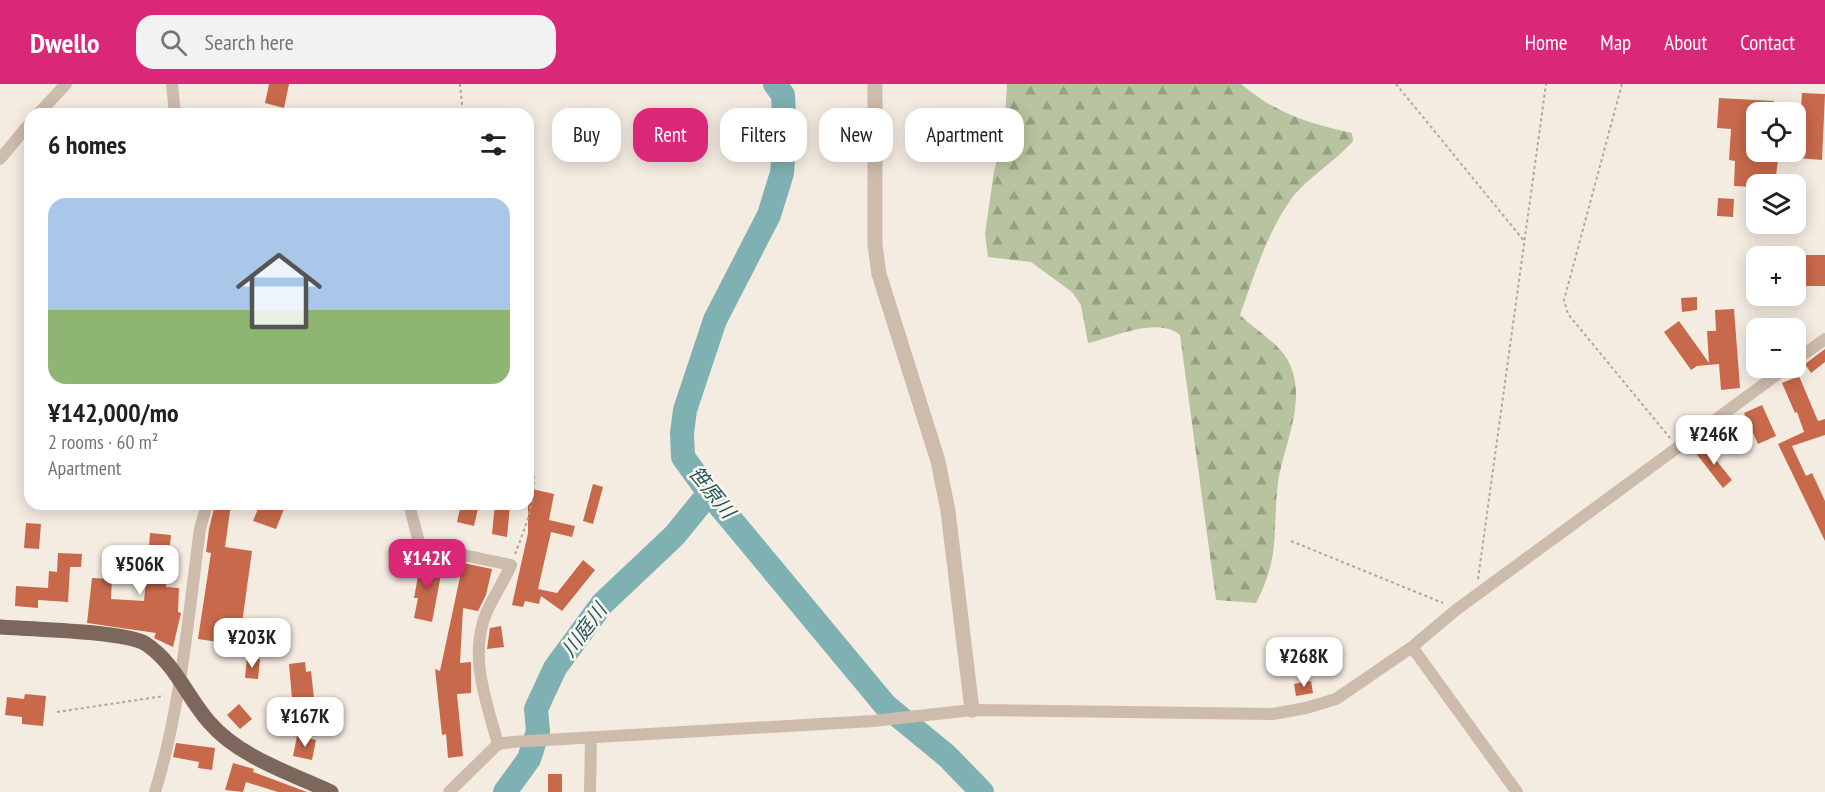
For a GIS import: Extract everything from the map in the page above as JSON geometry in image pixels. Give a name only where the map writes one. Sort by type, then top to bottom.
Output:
[{"type":"main road","points":[[0,627],[106,635],[144,643],[164,659],[179,686],[208,722],[233,746],[332,792]]},
{"type":"street","points":[[44,108],[66,84]]},
{"type":"street","points":[[172,84],[174,108]]},
{"type":"street","points":[[875,84],[876,245],[879,274],[938,461],[948,511],[972,710]]},
{"type":"street","points":[[0,159],[24,130]]},
{"type":"street","points":[[1806,353],[1825,339]]},
{"type":"street","points":[[449,792],[498,744],[512,742],[873,721],[944,715],[972,710],[1273,714],[1306,708],[1336,699],[1412,647],[1456,610],[1772,378]]},
{"type":"street","points":[[155,792],[168,748],[179,686],[200,530],[205,510]]},
{"type":"street","points":[[411,510],[420,546],[511,565],[487,611],[479,647],[478,667],[498,744]]},
{"type":"street","points":[[1412,647],[1517,792]]},
{"type":"street","points":[[590,792],[591,739]]},
{"type":"path","points":[[460,84],[462,108]]},
{"type":"path","points":[[1395,84],[1525,242]]},
{"type":"path","points":[[1475,597],[1546,84]]},
{"type":"path","points":[[1622,84],[1566,292],[1565,309],[1677,448]]},
{"type":"path","points":[[534,467],[534,487]]},
{"type":"path","points":[[511,565],[528,510]]},
{"type":"path","points":[[1291,541],[1456,610]]},
{"type":"path","points":[[57,712],[179,686]]},
{"type":"green space","points":[[1007,84],[1241,84],[1267,103],[1293,116],[1352,133],[1353,141],[1298,191],[1283,211],[1262,255],[1240,315],[1276,345],[1287,359],[1295,381],[1296,396],[1292,425],[1278,483],[1272,557],[1264,586],[1256,603],[1216,600],[1180,335],[1160,327],[1148,328],[1088,343],[1081,305],[1072,292],[1031,262],[988,257],[985,234],[996,162],[1024,162],[1024,108],[1006,108]]},
{"type":"building","points":[[269,84],[289,84],[284,108],[265,103]]},
{"type":"building","points":[[1802,93],[1825,94],[1822,160],[1806,159],[1806,102],[1801,102]]},
{"type":"building","points":[[1719,98],[1774,101],[1746,102],[1746,162],[1778,162],[1776,174],[1746,174],[1746,187],[1734,186],[1735,161],[1729,160],[1731,129],[1717,128]]},
{"type":"building","points":[[1718,198],[1734,199],[1733,217],[1717,216]]},
{"type":"building","points":[[1806,255],[1825,255],[1825,286],[1806,286]]},
{"type":"building","points":[[1697,297],[1697,310],[1682,312],[1681,298]]},
{"type":"building","points":[[1734,309],[1740,388],[1721,390],[1719,364],[1697,366],[1691,370],[1664,332],[1679,321],[1709,363],[1707,331],[1716,331],[1715,310]]},
{"type":"building","points":[[1825,349],[1825,362],[1811,373],[1806,363]]},
{"type":"building","points":[[1800,378],[1818,421],[1825,419],[1825,435],[1792,446],[1806,476],[1812,473],[1825,501],[1825,541],[1778,444],[1804,432],[1797,412],[1795,413],[1782,383]]},
{"type":"building","points":[[1762,405],[1776,436],[1758,444],[1744,413]]},
{"type":"building","points":[[1704,445],[1732,480],[1723,488],[1695,452]]},
{"type":"building","points":[[593,484],[603,487],[593,524],[583,521]]},
{"type":"building","points":[[534,489],[554,494],[549,520],[575,526],[572,537],[551,532],[538,589],[557,593],[583,560],[595,570],[562,611],[541,596],[539,604],[525,601],[523,607],[512,605],[528,533],[528,510],[534,510]]},
{"type":"building","points":[[214,510],[230,510],[225,547],[252,551],[239,645],[198,639],[211,553],[206,552]]},
{"type":"building","points":[[258,510],[284,510],[276,529],[253,521]]},
{"type":"building","points":[[460,510],[478,510],[474,526],[457,522]]},
{"type":"building","points":[[494,510],[510,510],[507,537],[492,534]]},
{"type":"building","points":[[26,523],[41,524],[39,549],[24,548]]},
{"type":"building","points":[[150,533],[171,535],[166,587],[179,588],[178,612],[181,613],[173,647],[154,638],[156,633],[87,623],[92,578],[112,579],[111,599],[144,601],[146,580],[115,578],[116,560],[148,562]]},
{"type":"building","points":[[58,553],[82,554],[81,567],[70,567],[68,602],[38,600],[38,608],[15,606],[16,586],[48,588],[49,571],[57,572]]},
{"type":"building","points":[[421,560],[443,564],[432,622],[414,618],[418,598],[414,598]]},
{"type":"building","points":[[463,563],[492,569],[486,595],[478,611],[463,608],[460,663],[471,662],[471,693],[457,694],[463,756],[448,758],[446,734],[442,735],[435,669],[440,671]]},
{"type":"building","points":[[501,626],[504,647],[487,649],[490,628]]},
{"type":"building","points":[[247,658],[260,659],[258,679],[245,678]]},
{"type":"building","points":[[305,662],[306,672],[311,671],[315,708],[293,710],[289,664]]},
{"type":"building","points":[[1311,681],[1313,693],[1296,696],[1294,684]]},
{"type":"building","points":[[25,694],[46,696],[43,726],[22,724],[22,717],[5,715],[7,697],[24,699]]},
{"type":"building","points":[[239,704],[252,719],[240,729],[227,715]]},
{"type":"building","points":[[297,736],[316,740],[312,760],[293,756]]},
{"type":"building","points":[[176,743],[215,748],[212,770],[198,768],[199,762],[173,757]]},
{"type":"building","points":[[233,763],[254,769],[253,772],[307,792],[278,792],[246,782],[243,792],[225,790]]},
{"type":"building","points":[[548,774],[562,774],[562,792],[548,792]]},
{"type":"waterway","name":"笹原川","points":[[775,84],[783,95],[785,135],[782,173],[769,215],[715,320],[685,410],[682,433],[683,457],[709,493],[885,705],[947,756],[982,792]]},
{"type":"waterway","name":"川庭川","points":[[505,792],[529,759],[538,731],[536,709],[555,668],[602,604],[675,535],[709,493]]}]
